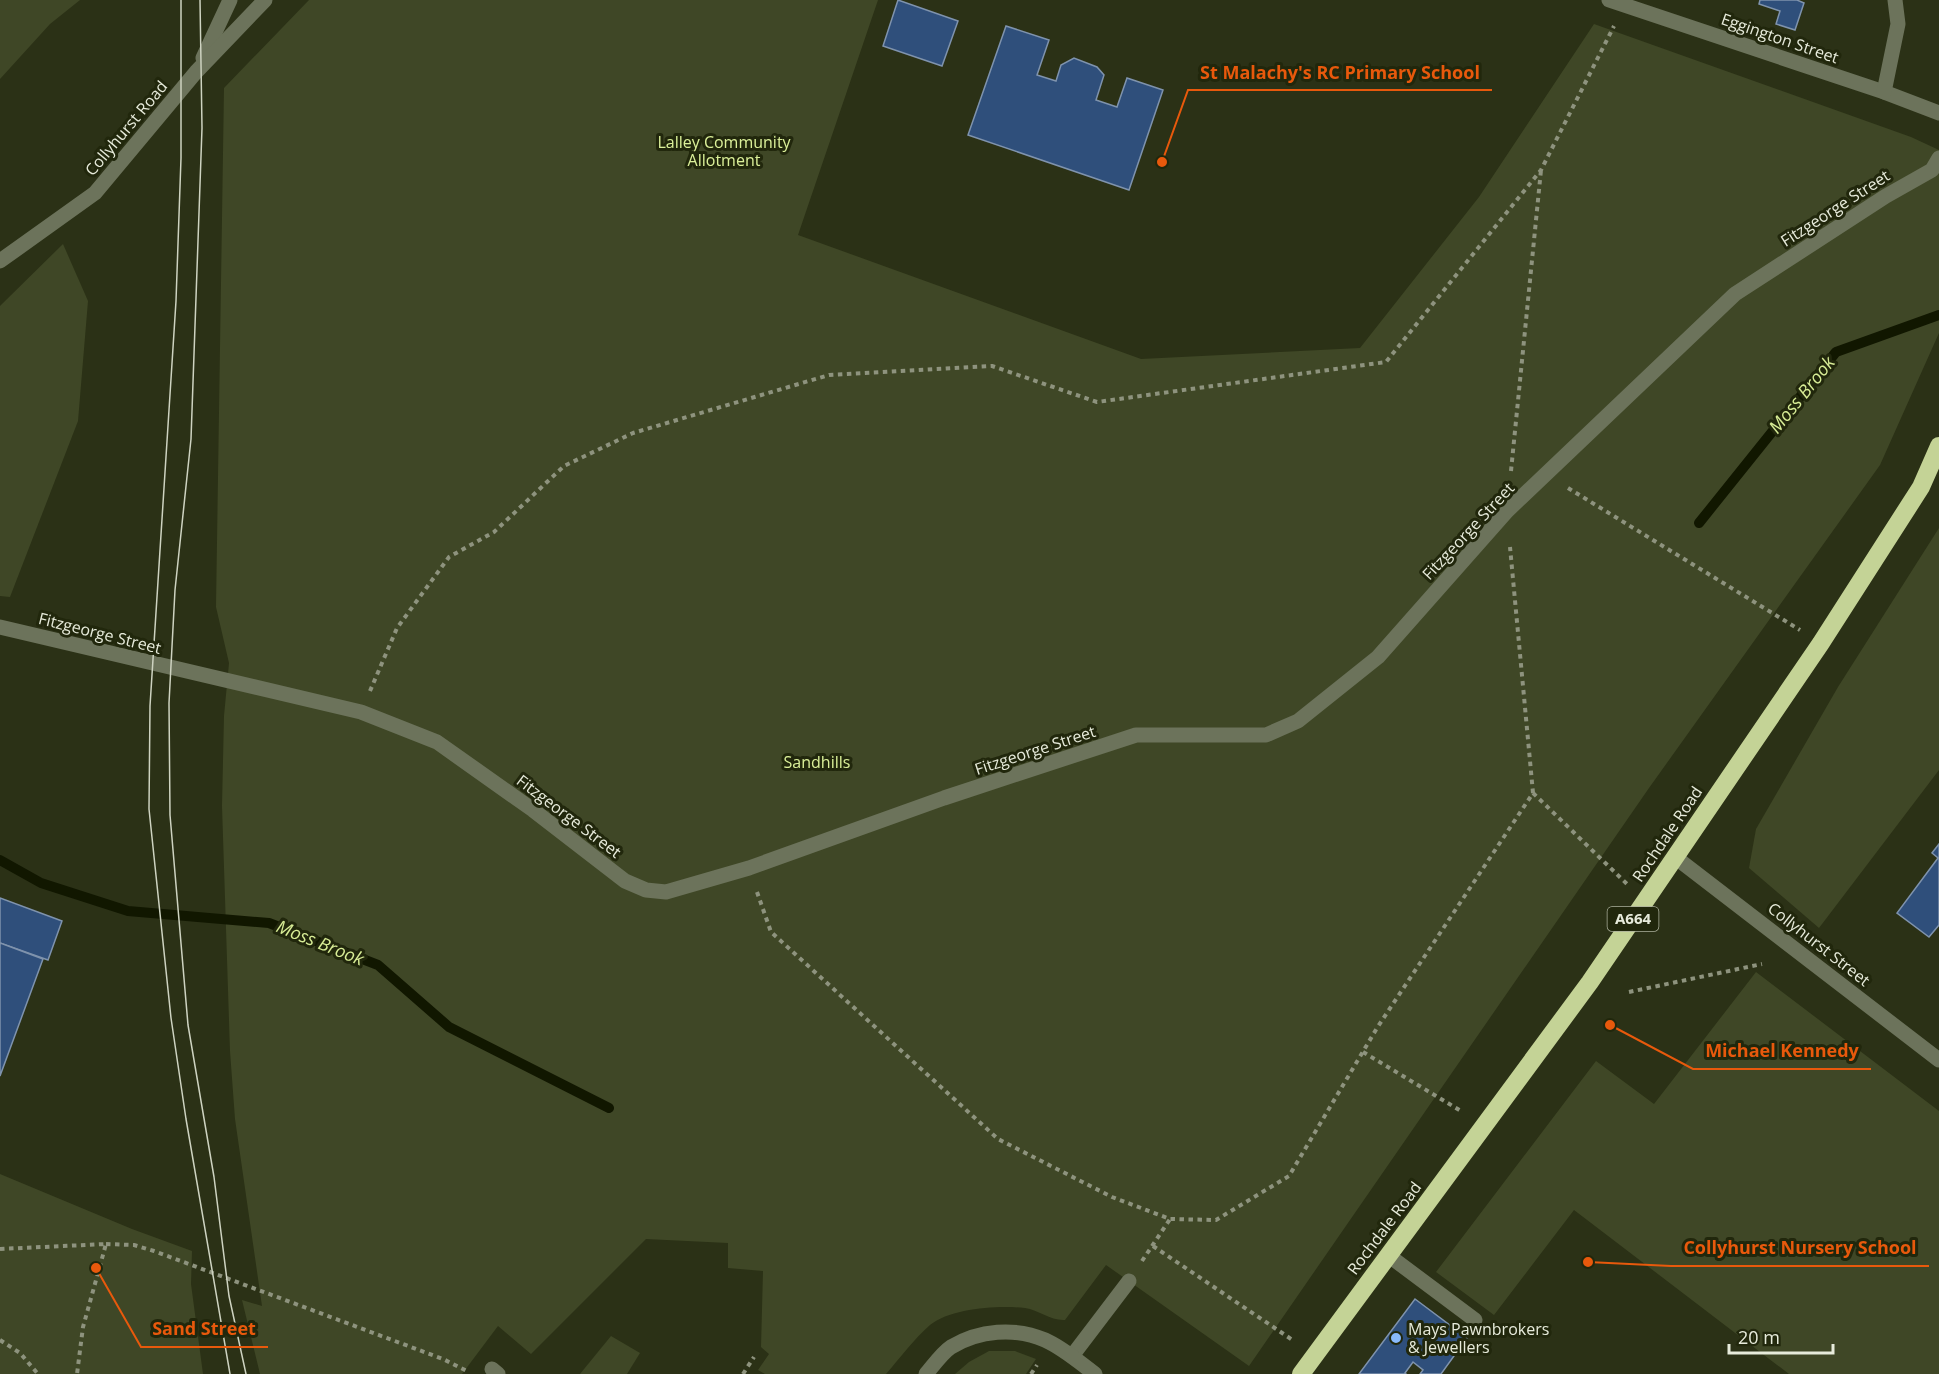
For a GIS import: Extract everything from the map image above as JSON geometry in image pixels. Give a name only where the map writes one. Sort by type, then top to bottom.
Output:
[{"type":"highway","name":"Rochdale Road","points":[[1300,1374],[1484,1127],[1646,900],[1827,633],[1921,487],[1939,447]]},
{"type":"street","points":[[196,72],[230,0]]},
{"type":"street","name":"Collyhurst Road","points":[[0,261],[95,193],[196,72],[265,0]]},
{"type":"street","points":[[1884,92],[1898,24],[1895,0]]},
{"type":"street","name":"Eggington Street","points":[[1613,1],[1884,92],[1939,113]]},
{"type":"street","name":"Fitzgeorge Street","points":[[0,627],[361,712],[437,742],[533,810],[625,881],[646,890],[666,892],[749,868],[944,798],[1136,735],[1266,735],[1298,721],[1378,657],[1507,511],[1735,294],[1886,196],[1932,170],[1939,159]]},
{"type":"street","name":"Collyhurst Street","points":[[1675,857],[1939,1060]]},
{"type":"street","points":[[1388,1255],[1475,1320]]},
{"type":"street","points":[[1071,1356],[1129,1281]]},
{"type":"street","points":[[926,1374],[950,1348],[972,1338],[994,1332],[1016,1332],[1045,1340],[1095,1374]]},
{"type":"path","points":[[361,712],[397,628],[449,557],[494,532],[564,466],[633,433],[829,375],[992,366],[1097,402],[1386,362],[1541,170],[1613,1]]},
{"type":"path","points":[[749,868],[771,932],[998,1139],[1112,1197],[1170,1219],[1216,1220],[1289,1176],[1363,1052],[1533,793],[1507,511],[1541,170]]},
{"type":"path","points":[[1546,474],[1777,615]]},
{"type":"path","points":[[1533,793],[1646,900]]},
{"type":"path","points":[[1629,992],[1762,964]]},
{"type":"path","points":[[1363,1052],[1432,1092],[1484,1127]]},
{"type":"path","points":[[1129,1281],[1170,1219]]},
{"type":"path","points":[[77,1374],[83,1327],[106,1244]]},
{"type":"path","points":[[0,1249],[106,1244],[134,1245],[443,1359],[473,1374]]},
{"type":"path","points":[[1153,1246],[1315,1355]]},
{"type":"path","points":[[0,1340],[20,1353],[38,1374]]},
{"type":"path","points":[[743,1374],[754,1357]]},
{"type":"green space","points":[[0,0],[80,0],[50,24],[0,79]]},
{"type":"green space","name":"Sandhills","points":[[309,0],[878,0],[798,235],[1141,359],[1360,348],[1479,197],[1594,24],[1911,137],[1939,150],[1939,333],[1880,465],[1649,788],[1249,1366],[1106,1265],[1065,1320],[1055,1319],[1025,1308],[1002,1307],[962,1311],[939,1319],[930,1325],[886,1374],[765,1374],[758,1370],[769,1354],[761,1347],[763,1271],[728,1268],[728,1243],[646,1239],[531,1354],[498,1326],[462,1374],[260,1374],[242,1300],[262,1306],[235,1119],[230,1051],[222,806],[224,716],[229,663],[216,607],[224,88]]},
{"type":"green space","points":[[63,244],[88,301],[78,421],[10,597],[0,596],[0,306]]},
{"type":"green space","points":[[1939,528],[1939,770],[1819,928],[1749,868],[1756,829],[1838,687]]},
{"type":"green space","points":[[1756,972],[1939,1111],[1939,1374],[1789,1374],[1574,1210],[1494,1315],[1436,1272],[1596,1061],[1654,1104]]},
{"type":"green space","points":[[0,1174],[132,1229],[192,1251],[191,1284],[203,1374],[0,1374]]},
{"type":"green space","points":[[611,1336],[640,1353],[627,1374],[580,1374]]},
{"type":"green space","points":[[989,1351],[1015,1351],[1036,1359],[1026,1374],[955,1374],[969,1362]]},
{"type":"building","points":[[898,0],[958,21],[942,66],[883,46]]},
{"type":"building","points":[[1760,0],[1797,0],[1804,3],[1795,30],[1776,24],[1780,11],[1759,4]]},
{"type":"building","points":[[1006,26],[1049,40],[1037,75],[1056,81],[1061,65],[1074,58],[1097,67],[1104,75],[1096,100],[1117,107],[1127,78],[1163,90],[1129,190],[968,135]]},
{"type":"building","points":[[1939,844],[1939,925],[1929,937],[1897,913],[1938,858],[1932,853]]},
{"type":"building","points":[[0,898],[62,921],[48,960],[0,943]]},
{"type":"building","points":[[0,943],[43,959],[0,1076]]},
{"type":"building","points":[[1415,1299],[1467,1338],[1441,1374],[1420,1374],[1423,1370],[1413,1362],[1406,1374],[1359,1374]]},
{"type":"waterway","name":"Moss Brook","points":[[1699,523],[1836,352],[1939,315]]},
{"type":"waterway","name":"Moss Brook","points":[[0,860],[41,883],[128,911],[269,923],[378,965],[449,1027],[609,1108]]},
{"type":"tram line","points":[[181,0],[181,158],[176,301],[150,706],[149,809],[171,1018],[230,1374]]},
{"type":"tram line","points":[[200,0],[202,128],[191,439],[175,590],[169,703],[170,815],[188,1025],[214,1177],[229,1296],[246,1374]]},
{"type":"place","name":"St Malachy's RC Primary School","points":[[1162,162]]},
{"type":"place","name":"Michael Kennedy","points":[[1610,1025]]},
{"type":"place","name":"Collyhurst Nursery School","points":[[1588,1262]]},
{"type":"place","name":"Sand Street","points":[[96,1268]]},
{"type":"place","name":"Mays Pawnbrokers & Jewellers","points":[[1396,1338]]},
{"type":"park label","name":"Lalley Community Allotment","points":[[724,151]]}]
